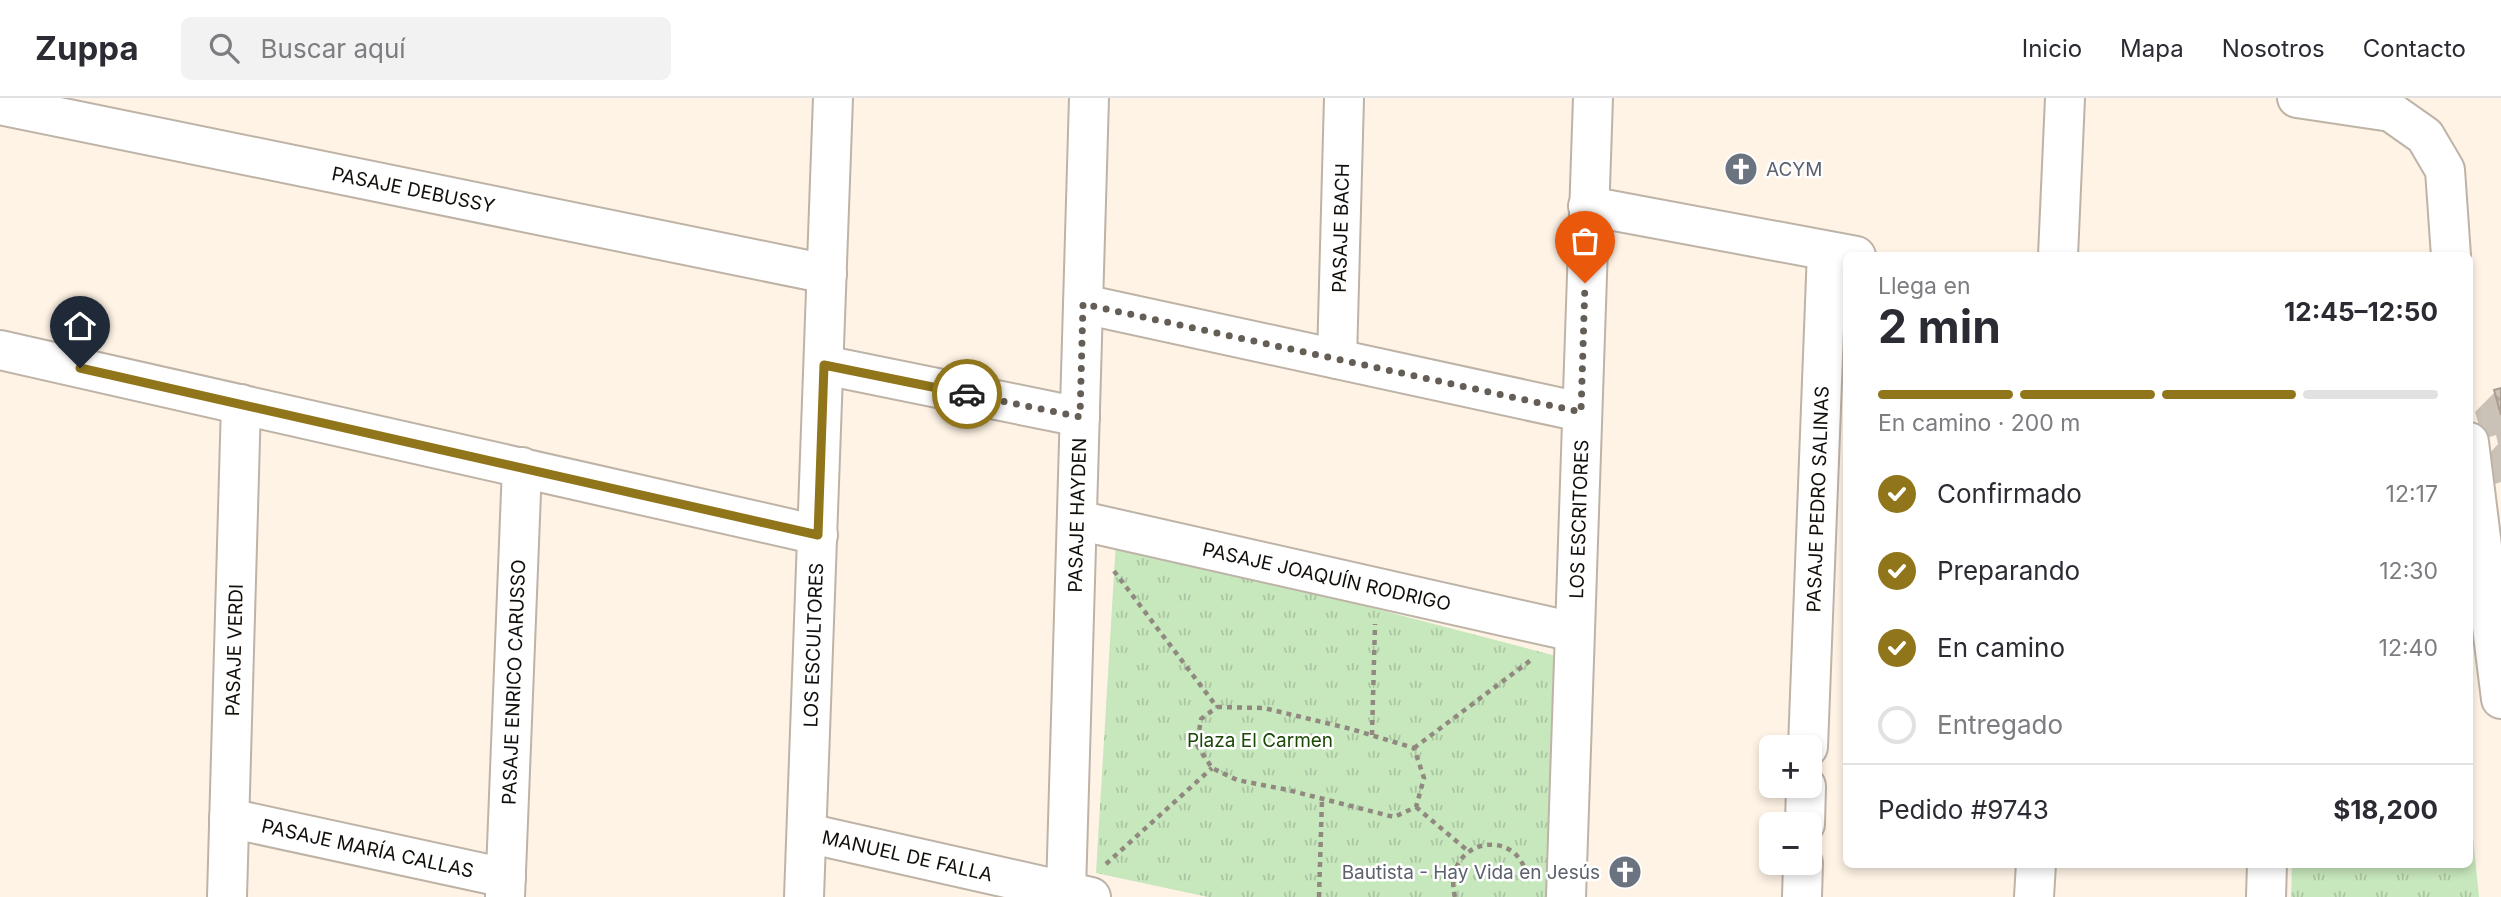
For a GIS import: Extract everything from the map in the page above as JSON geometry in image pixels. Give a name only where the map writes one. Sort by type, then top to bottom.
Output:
[{"type":"street","name":"LOS ESCULTORES","points":[[804,897],[833,98]]},
{"type":"street","name":"PASAJE HAYDEN","points":[[1079,894],[1077,520],[1089,98]]},
{"type":"street","name":"PASAJE BACH","points":[[1336,359],[1344,98]]},
{"type":"street","name":"LOS ESCRITORES","points":[[1566,897],[1593,98]]},
{"type":"street","points":[[2058,252],[2066,98]]},
{"type":"street","points":[[2297,98],[2391,112],[2425,136],[2445,170],[2451,252]]},
{"type":"street","name":"PASAJE DEBUSSY","points":[[0,105],[827,274]]},
{"type":"street","points":[[1588,206],[1841,253]]},
{"type":"street","name":"PASAJE PEDRO SALINAS","points":[[1809,735],[1841,253]]},
{"type":"street","points":[[1083,304],[1581,412]]},
{"type":"street","points":[[0,350],[818,535]]},
{"type":"street","points":[[824,365],[1080,417]]},
{"type":"street","name":"PASAJE VERDI","points":[[227,897],[241,404]]},
{"type":"street","name":"PASAJE ENRICO CARUSSO","points":[[506,888],[522,467]]},
{"type":"street","points":[[2473,474],[2501,699]]},
{"type":"street","name":"PASAJE JOAQUÍN RODRIGO","points":[[1077,520],[1574,632]]},
{"type":"street","name":"PASAJE MARÍA CALLAS","points":[[229,818],[506,888]]},
{"type":"street","name":"MANUEL DE FALLA","points":[[807,833],[1079,894]]},
{"type":"street","points":[[2034,897],[2036,868]]},
{"type":"street","points":[[2266,897],[2267,868]]},
{"type":"street","points":[[1802,897],[1803,875]]},
{"type":"path","points":[[1113,570],[1217,707]]},
{"type":"path","points":[[1372,735],[1375,587]]},
{"type":"path","points":[[1414,748],[1542,651],[1574,632]]},
{"type":"path","points":[[1414,748],[1264,708],[1217,707],[1201,719],[1198,745],[1212,768],[1237,780],[1394,817],[1416,807]]},
{"type":"path","points":[[1414,748],[1424,778],[1416,807]]},
{"type":"path","points":[[1079,894],[1096,873],[1212,768]]},
{"type":"path","points":[[1319,897],[1322,799]]},
{"type":"path","points":[[1416,807],[1468,851]]},
{"type":"path","points":[[1455,897],[1452,884],[1459,860],[1468,851],[1492,844],[1514,853],[1523,863],[1528,887]]},
{"type":"green space","name":"Plaza El Carmen","points":[[1116,541],[1560,657],[1553,897],[1208,897],[1096,873]]},
{"type":"green space","points":[[2473,838],[2479,897],[2291,897],[2292,868],[2473,868]]},
{"type":"building","points":[[2501,388],[2501,415],[2494,390]]},
{"type":"way so far","points":[[967,394],[1080,417],[1083,304],[1581,412],[1585,283]]},
{"type":"place","name":"ACYM","points":[[1741,169]]},
{"type":"place","name":"Bautista - Hay Vida en Jesús","points":[[1625,872]]},
{"type":"route","points":[[80,368],[818,535],[824,365],[967,394]]}]
